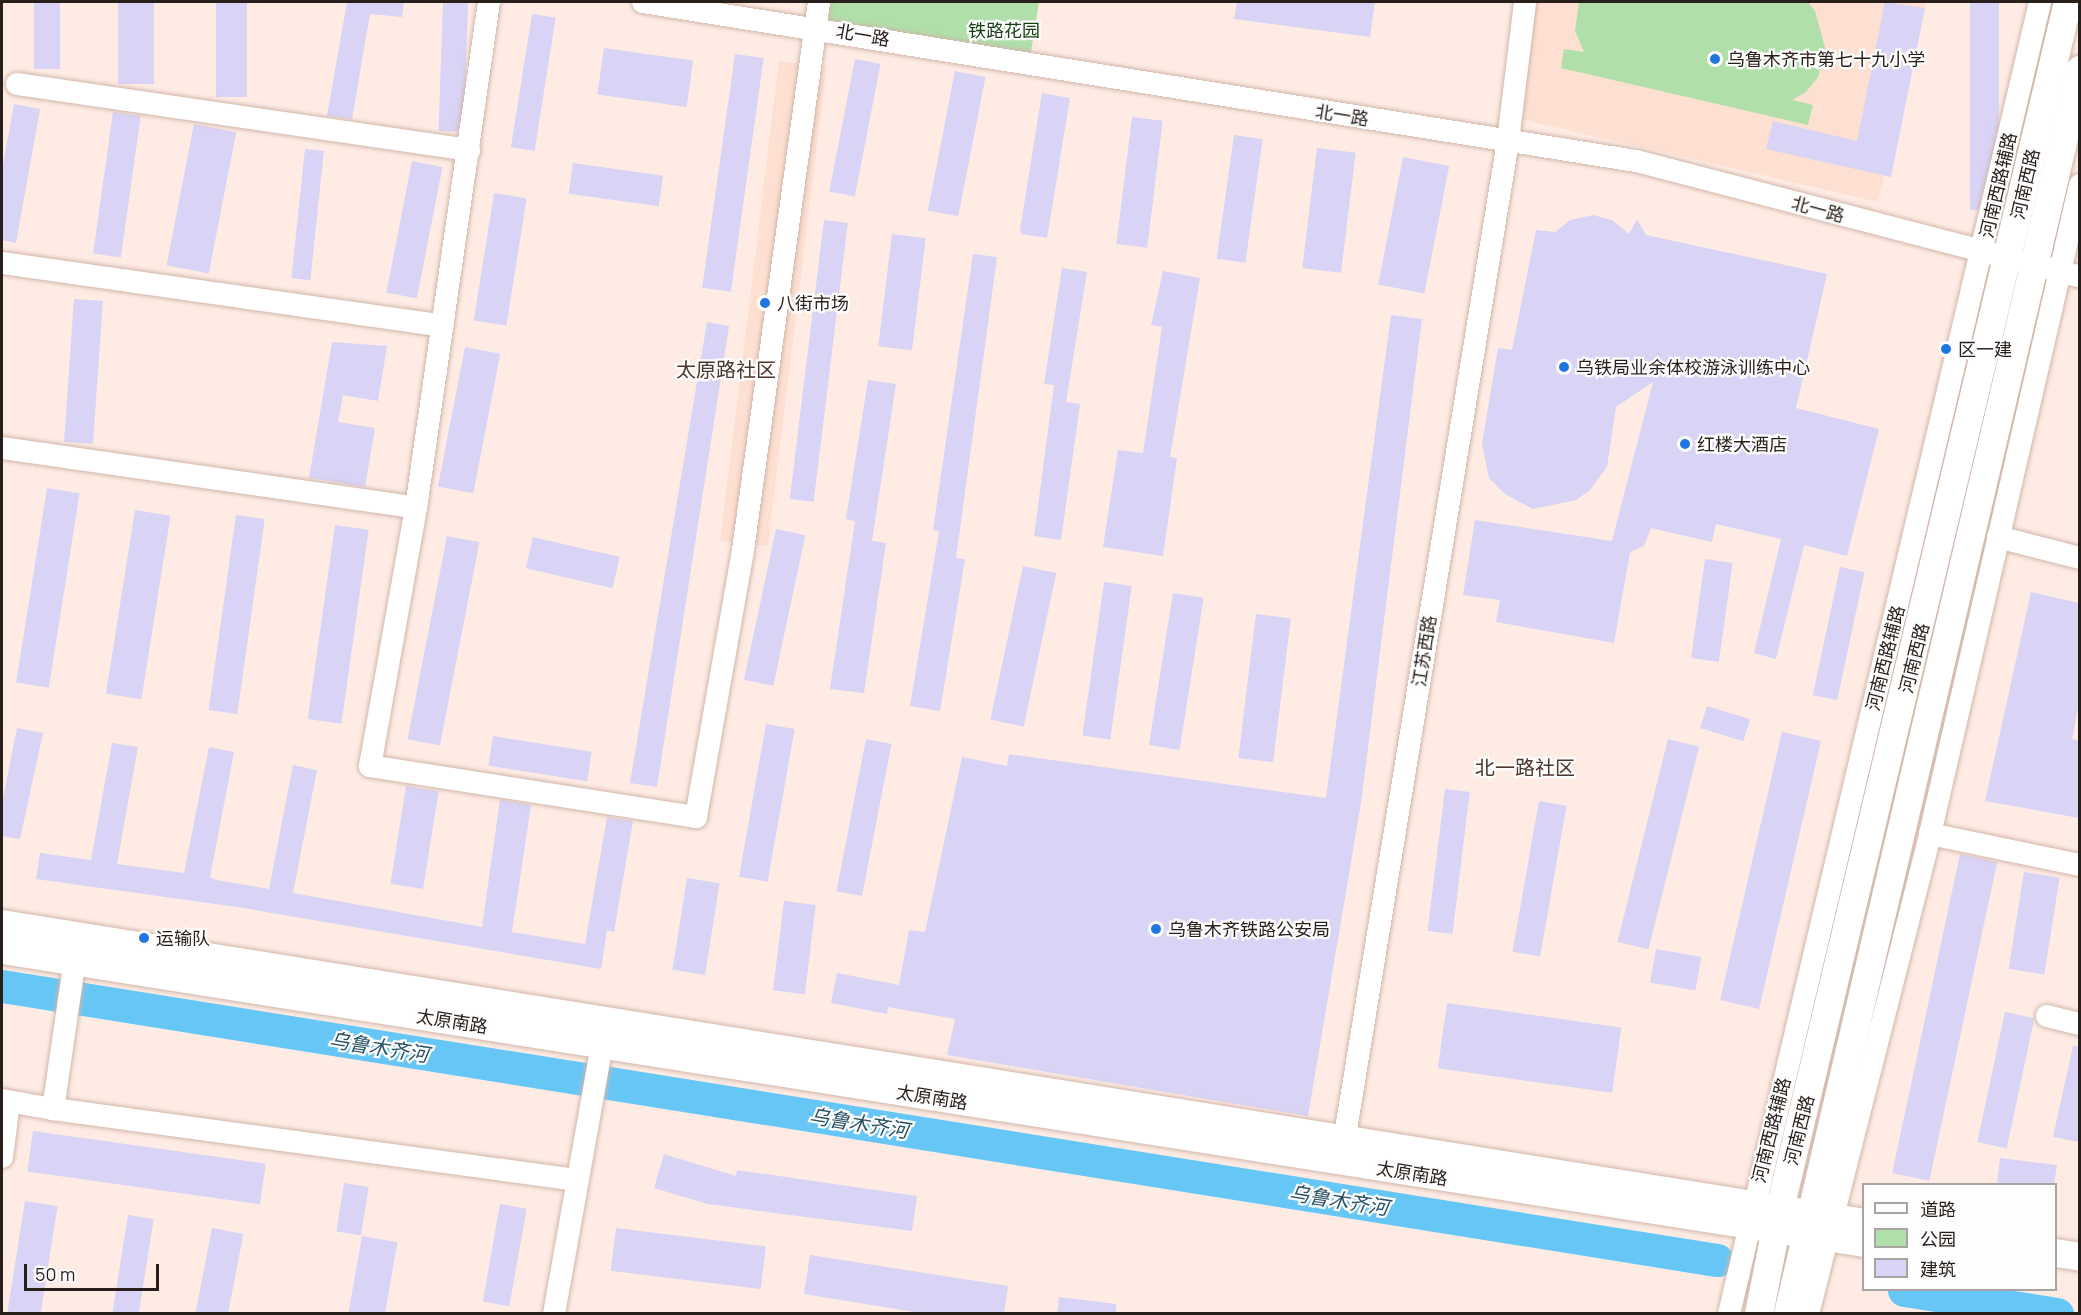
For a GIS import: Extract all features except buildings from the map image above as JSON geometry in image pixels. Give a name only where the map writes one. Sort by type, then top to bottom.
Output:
[{"type":"main road","name":"河南西路","points":[[2032,265],[2068,2]]},
{"type":"main road","name":"河南西路","points":[[1759,1314],[1791,1221],[2079,70]]},
{"type":"main road","points":[[2,924],[74,959]]},
{"type":"main road","name":"太原南路","points":[[2,950],[74,959],[601,1043],[1343,1150],[1791,1221],[1862,1243]]},
{"type":"main road","name":"河南西路","points":[[1788,1314],[1791,1221]]},
{"type":"main road","points":[[1791,1221],[1862,1223]]},
{"type":"main road","points":[[2057,1253],[2079,1257]]},
{"type":"main road","points":[[2057,1270],[2079,1273]]},
{"type":"street","points":[[489,2],[416,508],[370,766],[696,817],[743,550],[819,2]]},
{"type":"street","name":"北一路","points":[[644,2],[814,26],[1636,161],[2032,265]]},
{"type":"street","name":"江苏西路","points":[[1343,1150],[1508,141],[1525,2]]},
{"type":"street","name":"河南西路辅路","points":[[1728,1314],[1791,1221],[1930,834],[1998,537],[2032,265],[2040,2]]},
{"type":"street","points":[[17,84],[469,150]]},
{"type":"street","name":"河南西路辅路","points":[[1808,1314],[1791,1221],[2032,265],[2079,184]]},
{"type":"street","points":[[2,263],[443,326]]},
{"type":"street","points":[[2,448],[416,508]]},
{"type":"street","points":[[1998,537],[2079,558]]},
{"type":"street","points":[[1930,834],[2079,865]]},
{"type":"street","points":[[53,1109],[74,959]]},
{"type":"street","points":[[2047,1016],[2079,1024]]},
{"type":"street","points":[[554,1314],[601,1043]]},
{"type":"street","points":[[2,1157],[5,1101],[577,1180]]},
{"type":"shaded area","name":"乌鲁木齐市第七十九小学","points":[[1525,2],[1926,2],[1878,202],[1511,117]]},
{"type":"shaded area","name":"八街市场","points":[[779,61],[827,67],[768,546],[720,540]]},
{"type":"green space","name":"铁路花园","points":[[819,2],[1039,2],[1029,64],[814,26]]},
{"type":"green space","points":[[1579,2],[1808,2],[1815,11],[1826,51],[1818,77],[1806,92],[1792,100],[1813,105],[1808,125],[1561,68],[1564,49],[1584,52],[1575,31]]},
{"type":"waterway","name":"乌鲁木齐河","points":[[2,986],[1717,1260]]},
{"type":"waterway","name":"乌鲁木齐河","points":[[1910,1291],[2057,1314]]},
{"type":"place","name":"乌鲁木齐市第七十九小学","points":[[1715,59]]},
{"type":"place","name":"八街市场","points":[[765,303]]},
{"type":"place","name":"区一建","points":[[1946,349]]},
{"type":"place","name":"乌铁局业余体校游泳训练中心","points":[[1564,367]]},
{"type":"place","name":"红楼大酒店","points":[[1685,444]]},
{"type":"place","name":"乌鲁木齐铁路公安局","points":[[1156,929]]},
{"type":"place","name":"运输队","points":[[144,938]]},
{"type":"district","name":"太原路社区","points":[[726,369]]},
{"type":"district","name":"北一路社区","points":[[1525,767]]}]
